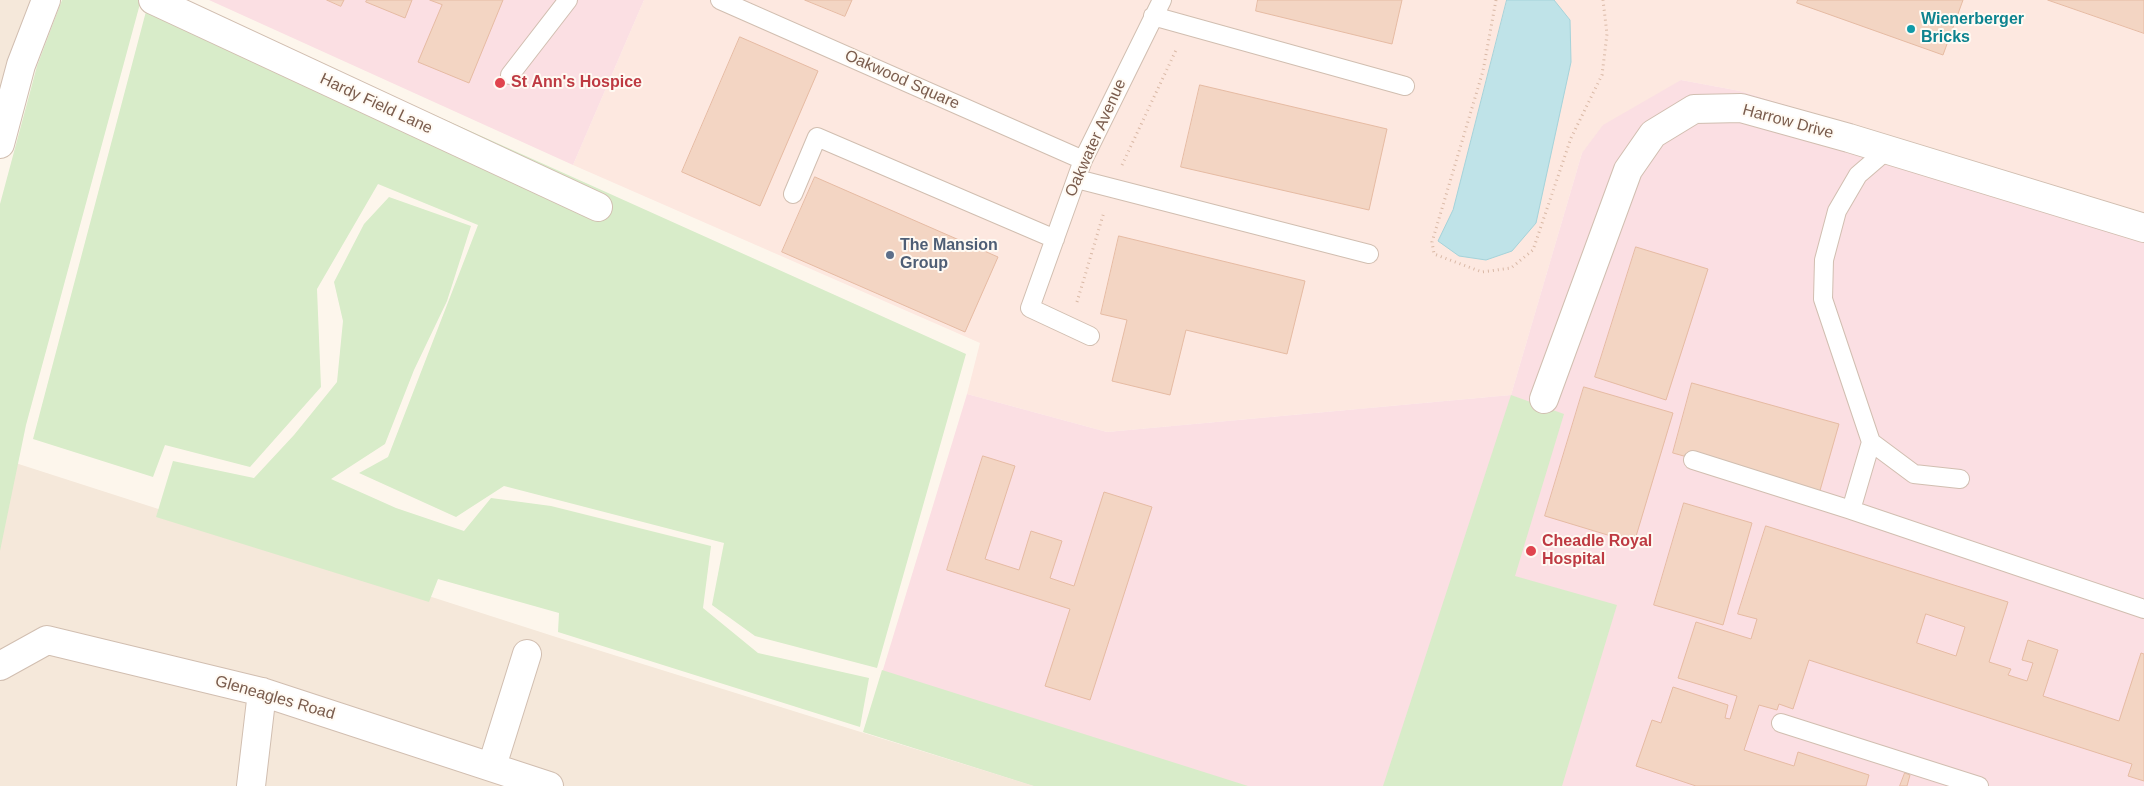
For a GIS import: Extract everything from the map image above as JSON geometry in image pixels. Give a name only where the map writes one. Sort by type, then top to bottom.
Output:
[{"type":"street","points":[[0,144],[21,65],[46,0]]},
{"type":"street","name":"Hardy Field Lane","points":[[153,0],[598,207]]},
{"type":"street","name":"Harrow Drive","points":[[1544,399],[1628,170],[1653,134],[1694,109],[1741,108],[2144,228]]},
{"type":"street","name":"Gleneagles Road","points":[[0,666],[47,640],[262,692],[550,786]]},
{"type":"street","points":[[492,766],[527,654]]},
{"type":"street","points":[[251,786],[262,692]]},
{"type":"lane","points":[[510,75],[568,0]]},
{"type":"lane","name":"Oakwood Square","points":[[720,0],[1083,160]]},
{"type":"lane","name":"Oakwater Avenue","points":[[1069,326],[1030,308],[1083,160],[1162,0]]},
{"type":"lane","points":[[1153,16],[1405,86]]},
{"type":"lane","points":[[793,194],[817,137],[1055,239]]},
{"type":"lane","points":[[1887,150],[1858,176],[1837,211],[1824,260],[1823,299],[1871,442],[1914,474],[1960,479]]},
{"type":"lane","points":[[1076,179],[1369,254]]},
{"type":"lane","points":[[1069,326],[1090,336]]},
{"type":"lane","points":[[1851,510],[1871,442]]},
{"type":"lane","points":[[1693,460],[1851,510],[2144,609]]},
{"type":"lane","points":[[1781,724],[1979,786]]},
{"type":"path","points":[[1496,0],[1483,71],[1432,242],[1434,254],[1482,272],[1511,268],[1533,250],[1571,138],[1602,75],[1607,34],[1603,0]]},
{"type":"path","points":[[1069,326],[1112,188],[1188,25]]},
{"type":"shaded area","points":[[0,0],[40,0],[0,121]]},
{"type":"shaded area","name":"St Ann's Hospice","points":[[209,0],[644,0],[573,165]]},
{"type":"shaded area","points":[[644,0],[2144,0],[2144,213],[1740,91],[1681,80],[1582,153],[1511,395],[1107,432],[967,394],[980,343],[573,165]]},
{"type":"shaded area","name":"Cheadle Royal Hospital","points":[[1681,80],[1740,91],[2144,213],[2144,786],[1034,786],[864,732],[967,394],[1107,432],[1511,395],[1582,153],[1603,125]]},
{"type":"shaded area","points":[[0,458],[556,637],[1034,786],[0,786]]},
{"type":"green space","points":[[62,0],[141,0],[26,425],[0,551],[0,204],[37,66]]},
{"type":"green space","points":[[149,0],[179,0],[966,354],[877,668],[755,636],[712,605],[724,543],[504,486],[456,517],[359,473],[388,457],[478,225],[378,184],[317,289],[321,387],[250,467],[165,445],[153,477],[33,439]]},
{"type":"green space","points":[[389,197],[471,226],[447,301],[414,370],[385,444],[331,479],[396,508],[464,531],[491,498],[551,506],[711,546],[703,608],[758,653],[869,678],[860,727],[558,632],[559,613],[438,579],[429,602],[156,517],[173,461],[254,478],[294,435],[337,382],[343,321],[334,282],[364,224]]},
{"type":"green space","points":[[1511,395],[1564,414],[1515,576],[1617,605],[1562,786],[1383,786]]},
{"type":"green space","points":[[882,670],[1248,786],[1034,786],[863,732]]},
{"type":"water","points":[[1507,0],[1554,0],[1570,20],[1571,62],[1536,223],[1512,251],[1486,260],[1459,256],[1438,241],[1453,210]]},
{"type":"building","points":[[327,0],[344,0],[341,6]]},
{"type":"building","points":[[367,0],[412,0],[405,18],[366,2]]},
{"type":"building","points":[[430,0],[503,0],[469,83],[418,62],[442,5]]},
{"type":"building","points":[[805,0],[852,0],[845,16]]},
{"type":"building","points":[[1258,0],[1402,0],[1392,44],[1256,11]]},
{"type":"building","name":"Wienerberger Bricks","points":[[1798,0],[1963,0],[1943,55],[1797,3]]},
{"type":"building","points":[[2048,0],[2144,0],[2144,33]]},
{"type":"building","points":[[740,37],[818,71],[760,206],[682,172]]},
{"type":"building","points":[[1200,85],[1387,129],[1369,210],[1181,167]]},
{"type":"building","name":"The Mansion Group","points":[[815,177],[998,257],[965,332],[782,252]]},
{"type":"building","points":[[1119,236],[1305,281],[1287,354],[1186,330],[1170,395],[1112,381],[1127,320],[1101,314]]},
{"type":"building","points":[[1636,247],[1708,269],[1666,400],[1595,377]]},
{"type":"building","points":[[1692,383],[1839,424],[1819,494],[1673,453]]},
{"type":"building","points":[[1584,387],[1673,413],[1634,543],[1545,516]]},
{"type":"building","points":[[983,456],[1015,466],[985,559],[1019,570],[1031,531],[1062,541],[1050,578],[1074,586],[1104,492],[1152,507],[1090,700],[1045,686],[1070,609],[947,570]]},
{"type":"building","points":[[1684,503],[1752,523],[1723,625],[1654,605]]},
{"type":"building","points":[[1766,526],[2008,602],[1989,662],[2011,669],[2008,675],[2027,681],[2033,663],[2022,660],[2028,640],[2058,650],[2043,696],[2119,721],[2141,653],[2144,654],[2144,781],[2128,776],[2132,764],[1809,660],[1793,709],[1779,704],[1777,710],[1759,705],[1744,750],[1794,766],[1798,752],[1869,775],[1866,786],[1696,786],[1636,766],[1652,720],[1661,723],[1673,687],[1728,705],[1725,718],[1730,719],[1737,696],[1678,678],[1696,622],[1751,639],[1757,619],[1738,614]],"holes":[[[1926,614],[1965,627],[1956,656],[1917,643]]]},
{"type":"building","points":[[1905,773],[1910,775],[1907,786],[1900,786]]},
{"type":"place","name":"Wienerberger Bricks","points":[[1911,29]]},
{"type":"place","name":"St Ann's Hospice","points":[[500,83]]},
{"type":"place","name":"The Mansion Group","points":[[890,255]]},
{"type":"place","name":"Cheadle Royal Hospital","points":[[1531,551]]}]
